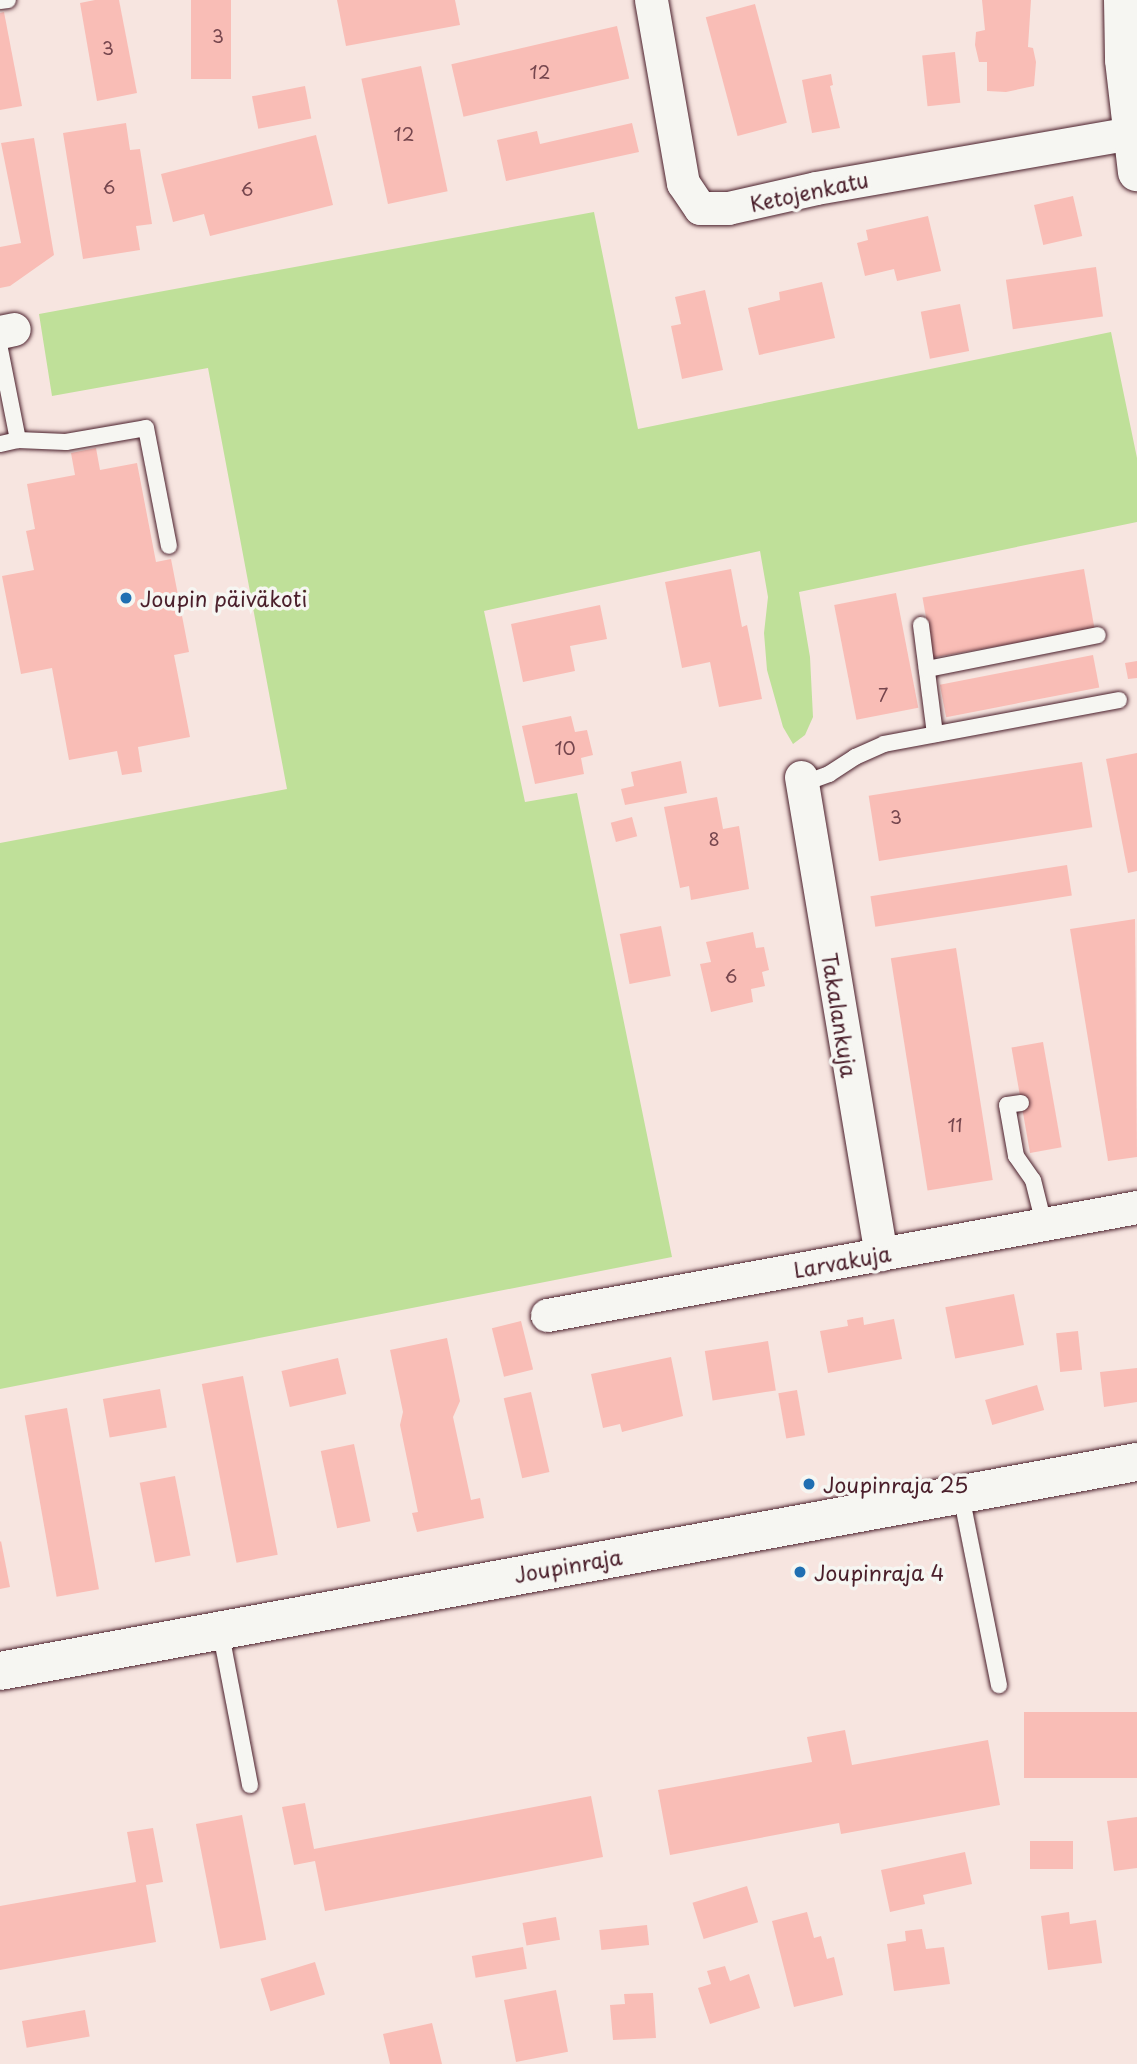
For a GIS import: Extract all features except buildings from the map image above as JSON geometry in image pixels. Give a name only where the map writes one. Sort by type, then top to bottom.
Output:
[{"type":"street","name":"Ketojenkatu","points":[[651,0],[683,183],[701,208],[728,208],[829,186],[1131,133]]},
{"type":"street","points":[[1123,0],[1131,133],[1137,172]]},
{"type":"street","name":"Takalankuja","points":[[801,780],[881,1254]]},
{"type":"street","name":"Larvakuja","points":[[547,1315],[1137,1207]]},
{"type":"street","name":"Joupinraja","points":[[0,1671],[961,1492],[1137,1462]]},
{"type":"lane","points":[[0,1],[8,0]]},
{"type":"lane","points":[[4,336],[18,440]]},
{"type":"lane","points":[[0,444],[18,440],[66,442],[146,428],[169,546]]},
{"type":"lane","points":[[921,625],[935,734]]},
{"type":"lane","points":[[927,669],[1098,635]]},
{"type":"lane","points":[[801,780],[829,774],[855,757],[884,744],[1119,700]]},
{"type":"lane","points":[[1021,1103],[1007,1105],[1016,1156],[1033,1180],[1044,1224]]},
{"type":"lane","points":[[961,1492],[999,1685]]},
{"type":"lane","points":[[220,1629],[250,1785]]},
{"type":"green space","points":[[594,212],[638,429],[1111,332],[1137,458],[1137,522],[799,592],[810,657],[813,717],[805,735],[793,744],[783,727],[767,670],[764,633],[768,597],[760,551],[484,611],[525,802],[577,793],[672,1257],[0,1389],[0,843],[287,789],[208,368],[52,396],[39,314]]},
{"type":"place","name":"Joupin päiväkoti","points":[[126,598]]},
{"type":"place","name":"Joupinraja 25","points":[[809,1484]]},
{"type":"place","name":"Joupinraja 4","points":[[800,1572]]}]
